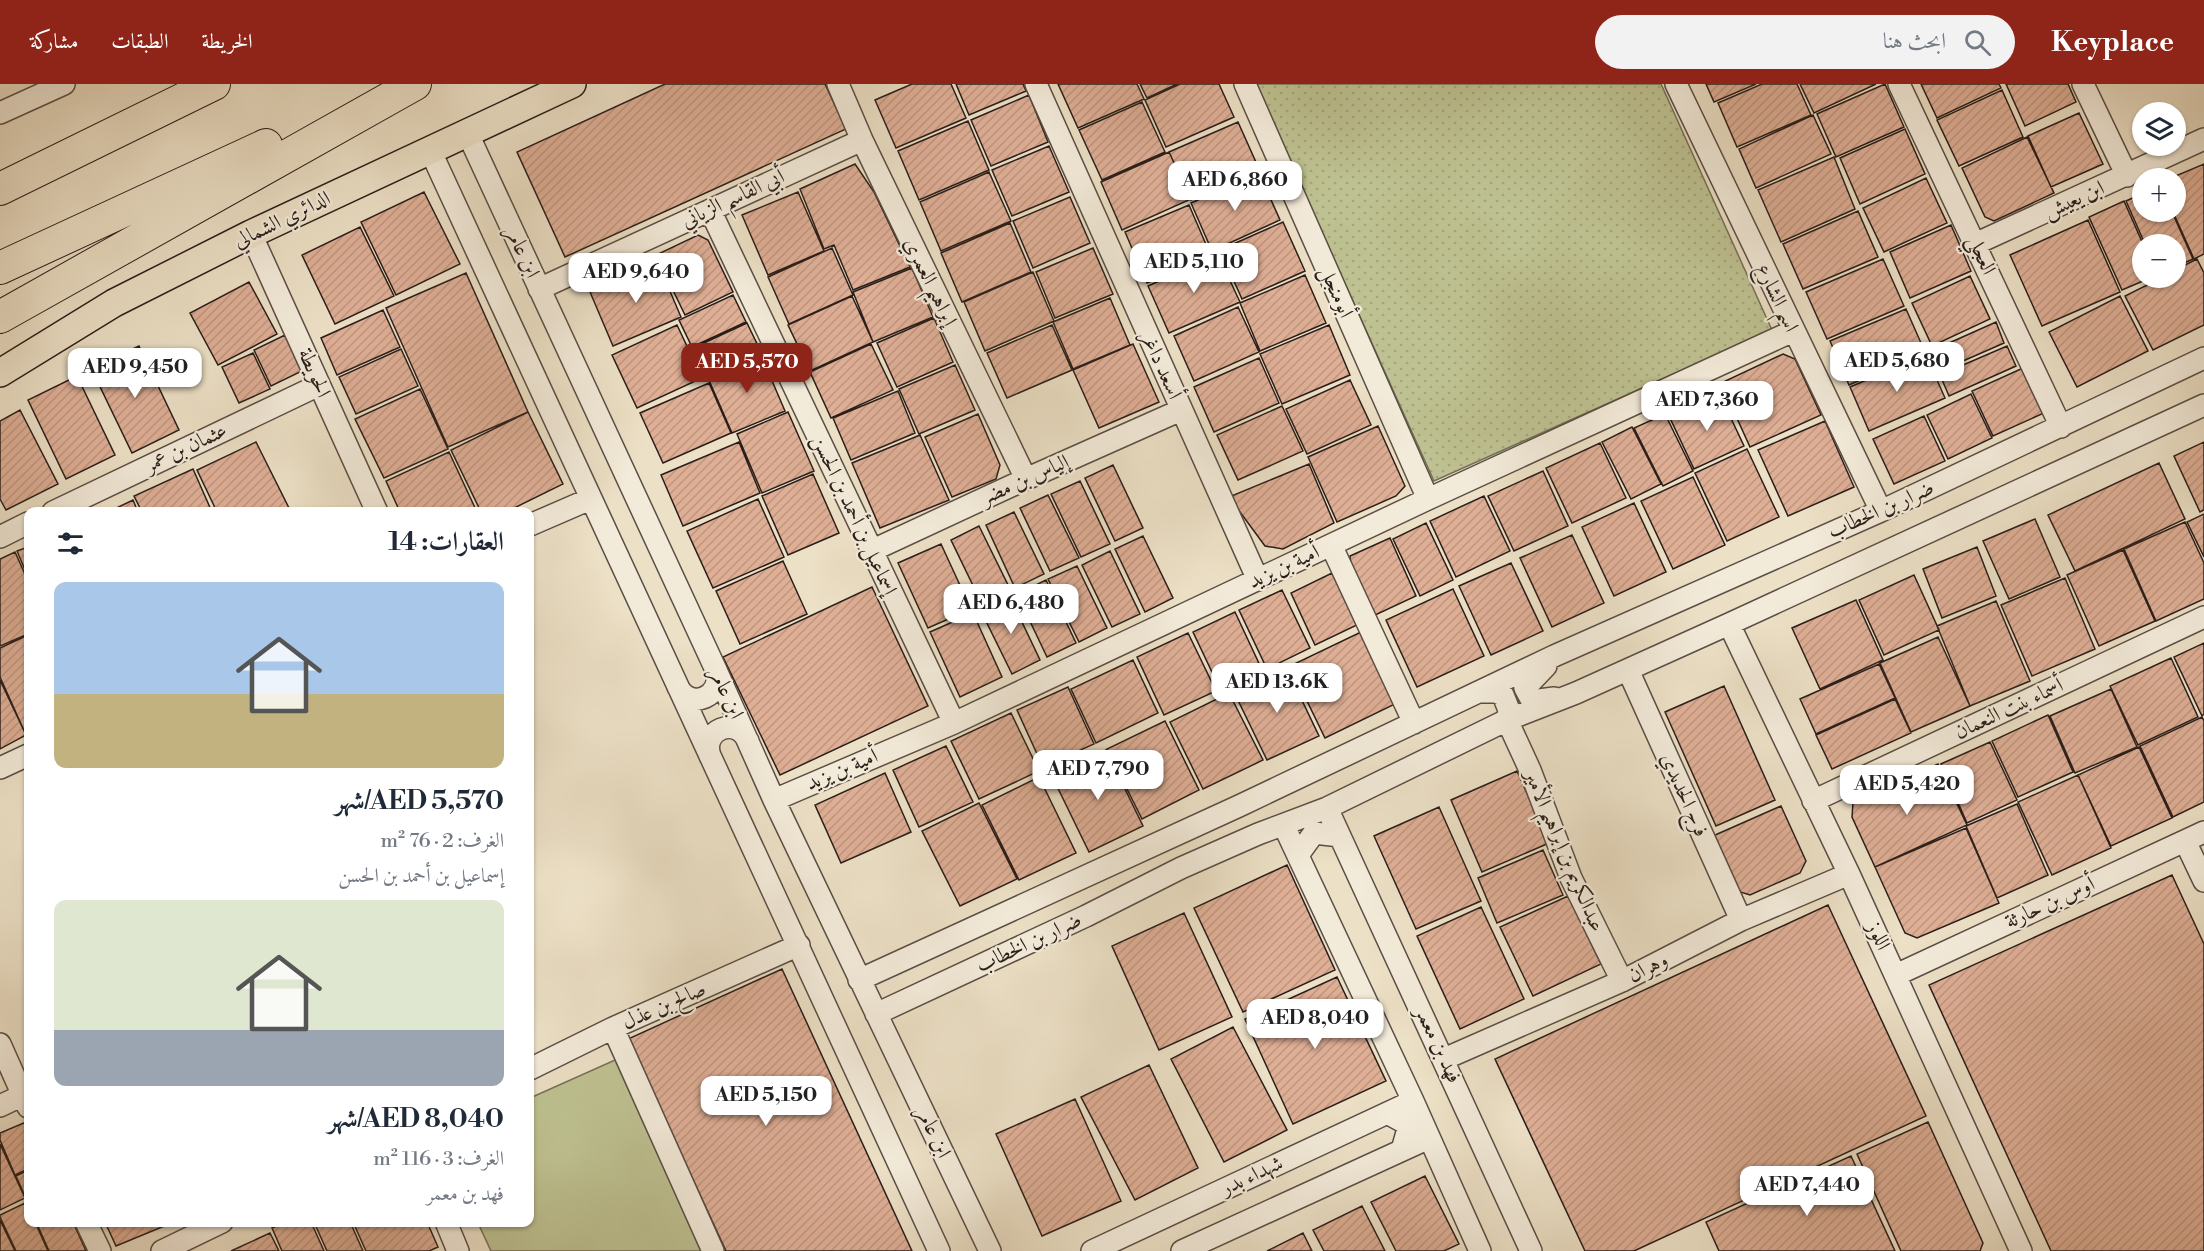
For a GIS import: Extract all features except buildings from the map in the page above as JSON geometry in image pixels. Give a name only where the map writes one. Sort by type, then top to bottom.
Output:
[{"type":"highway","points":[[0,189],[214,84]]},
{"type":"highway","points":[[0,268],[399,84]]},
{"type":"highway","points":[[0,317],[415,84]]},
{"type":"highway","points":[[0,177],[80,150]]},
{"type":"highway","points":[[0,182],[80,150]]},
{"type":"main road","name":"الدائري الشمالي","points":[[0,373],[114,303],[251,234],[572,84]]},
{"type":"street","points":[[3,112],[64,84]]},
{"type":"street","name":"إبراهيم العمري","points":[[838,84],[862,140],[1026,479]]},
{"type":"street","name":"أسعد داغر","points":[[1036,84],[1258,580]]},
{"type":"street","name":"أبومنجل","points":[[1245,84],[1428,499]]},
{"type":"street","name":"اسم الشارع","points":[[1676,84],[1881,511]]},
{"type":"street","name":"العجلي","points":[[1899,84],[2061,427]]},
{"type":"street","points":[[2083,84],[2127,176]]},
{"type":"street","name":"ابن عامر","points":[[467,132],[858,980],[990,1251]]},
{"type":"street","name":"ابن يعيش","points":[[1975,244],[2204,139]]},
{"type":"street","name":"أبي القاسم الزياني","points":[[539,289],[862,140]]},
{"type":"street","name":"ابن عامر","points":[[430,150],[939,1251]]},
{"type":"street","name":"إسماعيل بن أحمد بن الحسن","points":[[710,210],[954,723]]},
{"type":"street","name":"الحويطة","points":[[251,234],[375,507]]},
{"type":"street","name":"أمية بن يزيد","points":[[774,800],[954,723],[1428,499],[1793,331]]},
{"type":"street","name":"ضرار بن الخطاب","points":[[858,980],[1239,806],[1554,656],[1881,511],[2204,358]]},
{"type":"street","name":"عثمان بن عمر","points":[[63,507],[319,385]]},
{"type":"street","name":"ضرار بن الخطاب","points":[[1239,806],[1216,822],[1216,839],[1220,844],[1230,844],[1284,826],[1327,808],[1508,720],[1628,670],[2204,405]]},
{"type":"street","name":"إلياس بن مضر","points":[[871,551],[1181,410]]},
{"type":"street","points":[[534,523],[590,499]]},
{"type":"street","points":[[0,537],[24,525]]},
{"type":"street","points":[[1331,545],[1413,723]]},
{"type":"street","name":"أسماء بنت النعمان","points":[[1813,801],[2204,616]]},
{"type":"street","name":"اللوز","points":[[1729,624],[1849,874],[2021,1251]]},
{"type":"street","name":"ضرار بن الخطاب","points":[[1554,656],[1525,688],[1532,701],[1576,693]]},
{"type":"street","points":[[677,687],[690,699],[702,699],[713,693],[716,688],[716,670]]},
{"type":"street","name":"فرج الحديدي","points":[[1628,670],[1740,920]]},
{"type":"street","points":[[1480,693],[1496,692],[1503,695],[1509,710],[1508,720]]},
{"type":"street","name":"عبدالكريم بن إبراهيم الأمير","points":[[1508,720],[1530,770],[1571,878],[1622,981]]},
{"type":"street","points":[[710,756],[708,744],[710,738],[713,733],[724,727],[736,728],[748,741]]},
{"type":"street","points":[[0,768],[24,757]]},
{"type":"street","name":"فهد بن معمر","points":[[1327,808],[1531,1251]]},
{"type":"street","points":[[1284,826],[1413,1101],[1480,1251]]},
{"type":"street","name":"أوس بن حارثة","points":[[1896,975],[2204,832]]},
{"type":"street","points":[[1298,855],[1314,833],[1340,836]]},
{"type":"street","name":"ضرار بن الخطاب","points":[[876,1014],[1086,916],[1181,868],[1258,834]]},
{"type":"street","name":"ضرار بن الخطاب","points":[[1155,843],[1183,838],[1195,848],[1181,868]]},
{"type":"street","points":[[2185,841],[2204,880]]},
{"type":"street","name":"وهران","points":[[1444,1059],[1622,981],[1740,920],[1849,874]]},
{"type":"street","name":"صالح بن عذل","points":[[534,1067],[613,1028],[799,945]]},
{"type":"street","points":[[613,1028],[713,1251]]},
{"type":"street","points":[[0,1044],[24,1097]]},
{"type":"street","points":[[0,1106],[24,1101]]},
{"type":"street","name":"شهداء بدر","points":[[1092,1251],[1413,1101]]},
{"type":"street","points":[[1387,1113],[1409,1125],[1402,1150]]},
{"type":"street","name":"شهداء بدر","points":[[1182,1251],[1429,1138]]},
{"type":"street","points":[[88,1227],[100,1251]]},
{"type":"street","points":[[162,1251],[212,1227]]},
{"type":"street","points":[[448,1227],[459,1251]]},
{"type":"green space","points":[[1255,84],[1661,84],[1772,330],[1434,481]]},
{"type":"green space","points":[[624,1056],[707,1251],[491,1251],[480,1227],[534,1227],[534,1096]]}]
